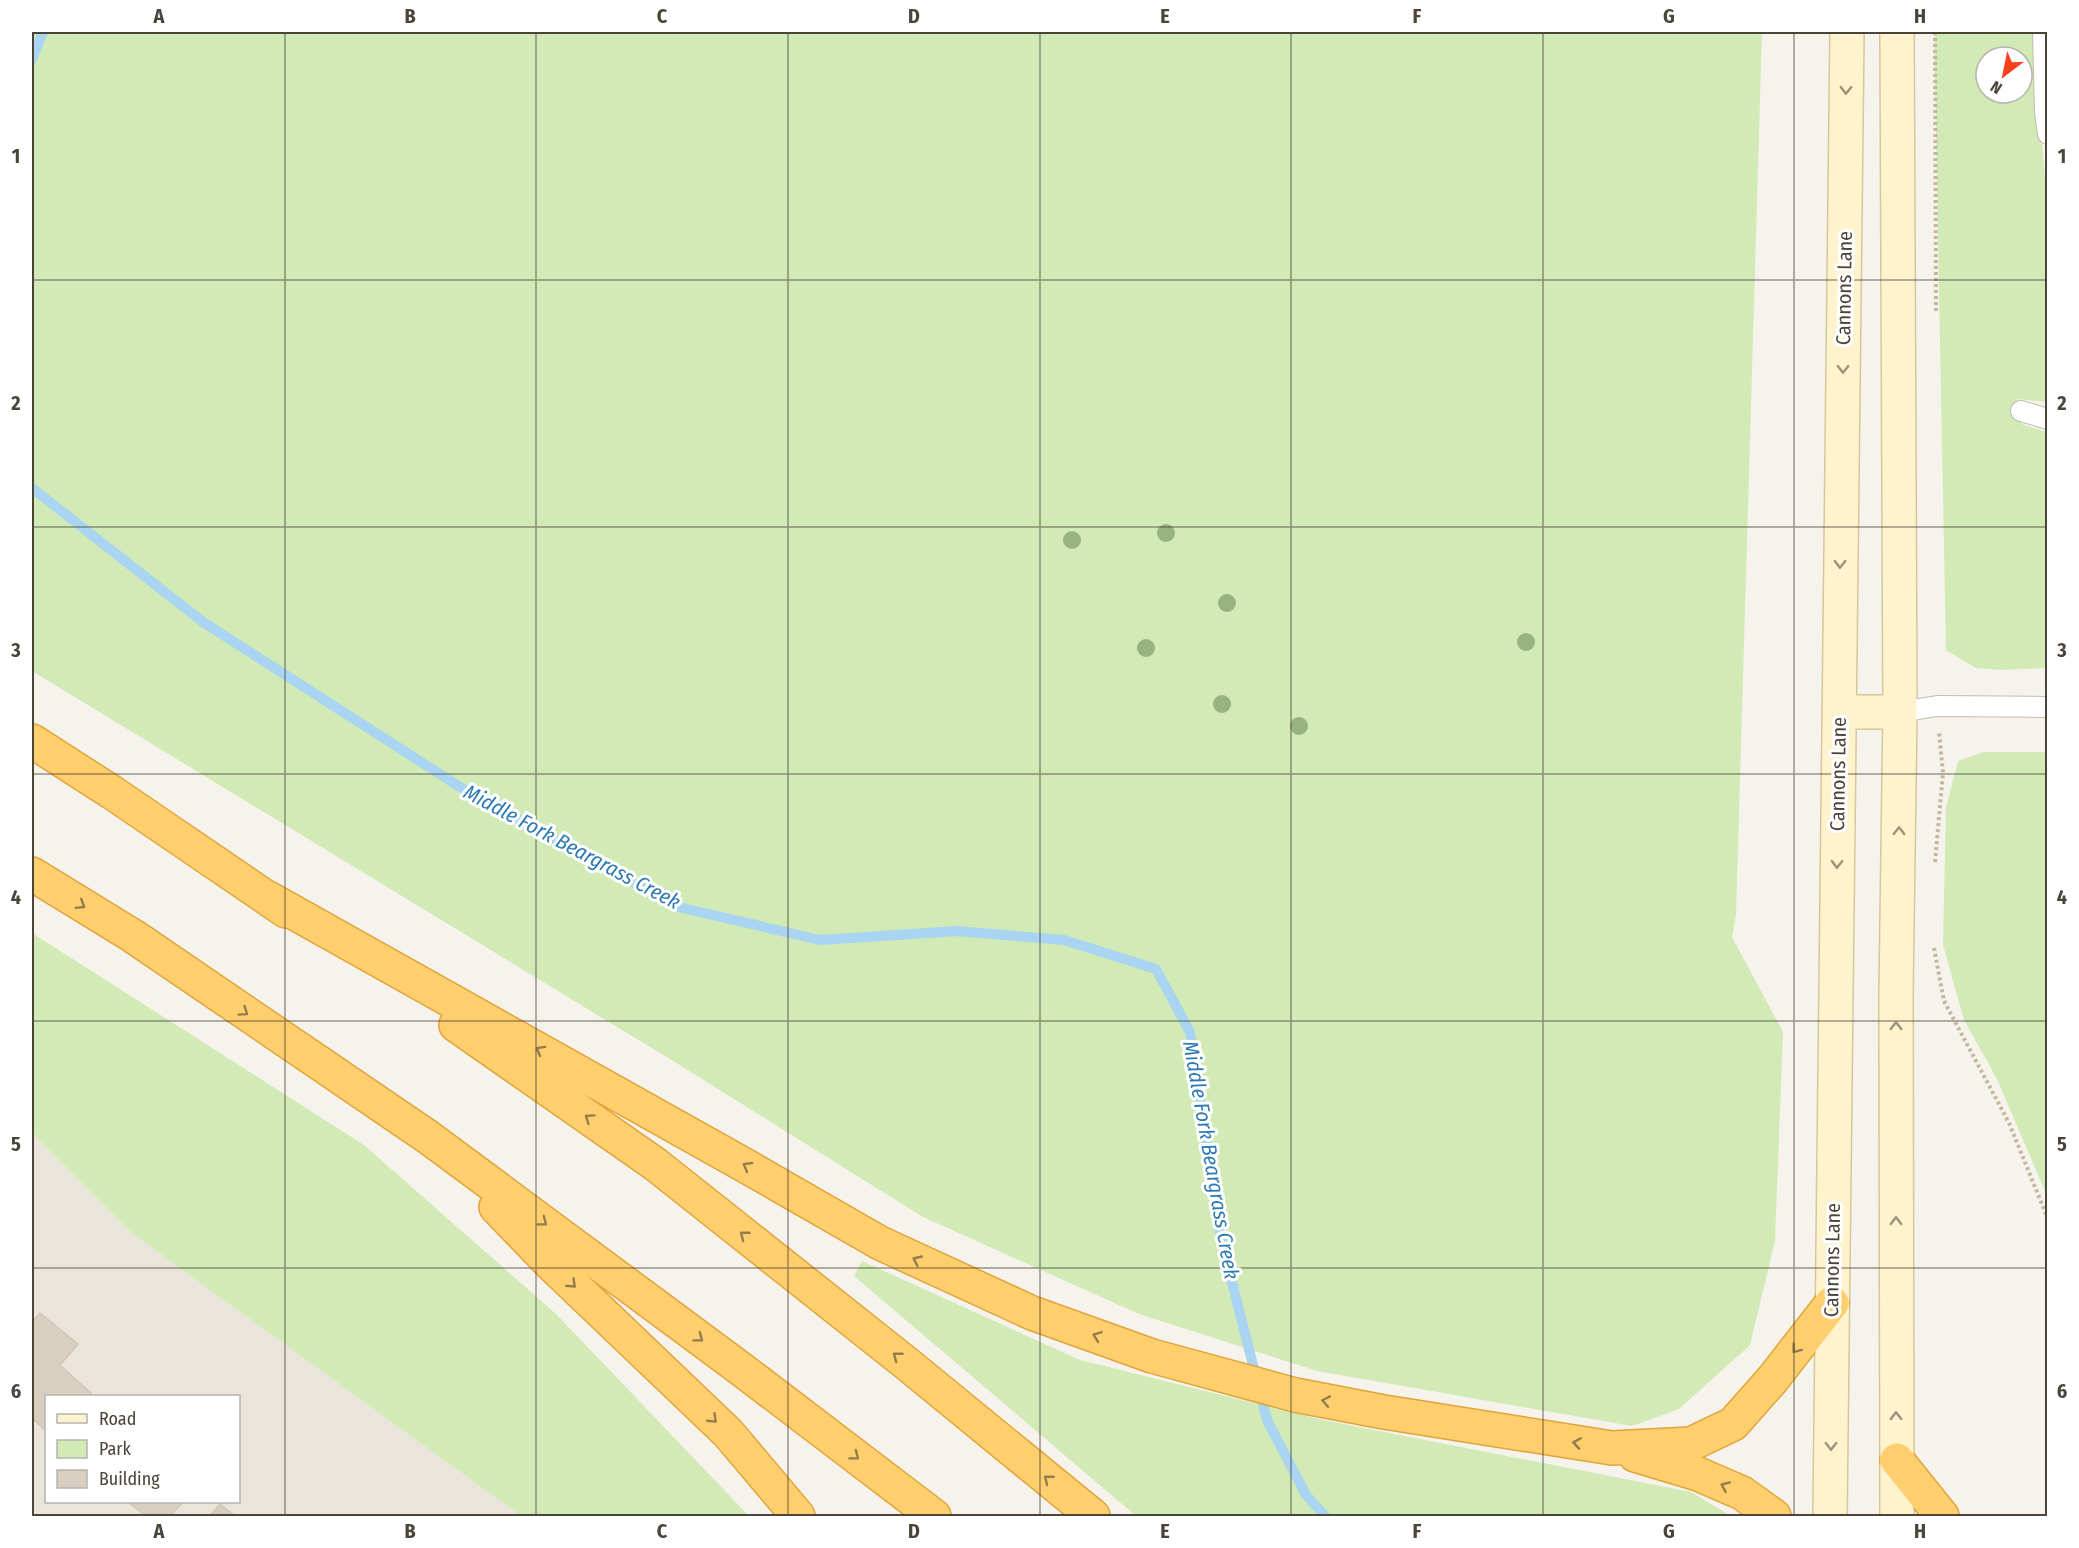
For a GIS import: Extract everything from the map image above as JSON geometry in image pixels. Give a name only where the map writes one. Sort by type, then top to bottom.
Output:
[{"type":"highway","points":[[32,741],[476,1038],[655,1164],[906,1363],[1093,1516]]},
{"type":"highway","points":[[32,874],[133,936],[428,1137],[741,1369],[934,1516]]},
{"type":"highway","points":[[268,898],[880,1243],[1032,1313],[1152,1356],[1294,1395],[1384,1412],[1612,1448],[1698,1474],[1742,1493],[1774,1516]]},
{"type":"highway","points":[[428,1137],[550,1263],[728,1433],[798,1516]]},
{"type":"highway","points":[[1612,1448],[1691,1444],[1733,1424],[1772,1380],[1832,1303]]},
{"type":"highway","points":[[1897,1460],[1942,1516]]},
{"type":"main road","name":"Cannons Lane","points":[[1830,1516],[1847,32]]},
{"type":"main road","points":[[1897,1516],[1896,993],[1900,712],[1898,32]]},
{"type":"main road","points":[[1839,712],[1900,712]]},
{"type":"lane","points":[[2043,32],[2045,112],[2048,134]]},
{"type":"lane","points":[[2021,411],[2048,419]]},
{"type":"lane","points":[[1900,712],[1937,706],[2048,706]]},
{"type":"path","points":[[1935,32],[1936,320]]},
{"type":"path","points":[[1935,872],[1942,773],[1937,706]]},
{"type":"path","points":[[1934,945],[1934,956],[1944,1001],[2009,1123],[2048,1219]]},
{"type":"shaded area","points":[[32,1133],[133,1234],[521,1516],[32,1516]]},
{"type":"green space","points":[[32,32],[1762,32],[1736,915],[1732,937],[1783,1032],[1775,1241],[1750,1345],[1679,1409],[1632,1426],[1317,1371],[1139,1314],[923,1217],[678,1064],[32,671]]},
{"type":"green space","points":[[1934,32],[2036,32],[2039,106],[2048,213],[2047,402],[2017,399],[2021,424],[2047,432],[2047,668],[2001,670],[1976,668],[1946,650]]},
{"type":"green space","points":[[1984,752],[2047,752],[2047,1196],[1997,1079],[1964,1020],[1943,945],[1946,808],[1958,761]]},
{"type":"green space","points":[[32,933],[364,1145],[556,1314],[749,1516],[521,1516],[133,1234],[32,1133]]},
{"type":"green space","points":[[862,1261],[1080,1360],[1323,1420],[1691,1492],[1731,1516],[1136,1516],[854,1276]]},
{"type":"building","points":[[40,1313],[78,1344],[60,1365],[91,1393],[90,1395],[45,1395],[45,1430],[32,1418],[32,1322]]},
{"type":"building","points":[[129,1503],[182,1503],[170,1516],[146,1516]]},
{"type":"building","points":[[220,1504],[235,1516],[210,1516]]},
{"type":"waterway","name":"Middle Fork Beargrass Creek","points":[[32,59],[43,32]]},
{"type":"waterway","name":"Middle Fork Beargrass Creek","points":[[32,488],[203,622],[460,787],[678,907],[820,940],[957,931],[1064,940],[1156,969],[1190,1032],[1221,1239],[1267,1420],[1306,1495],[1325,1516]]}]
